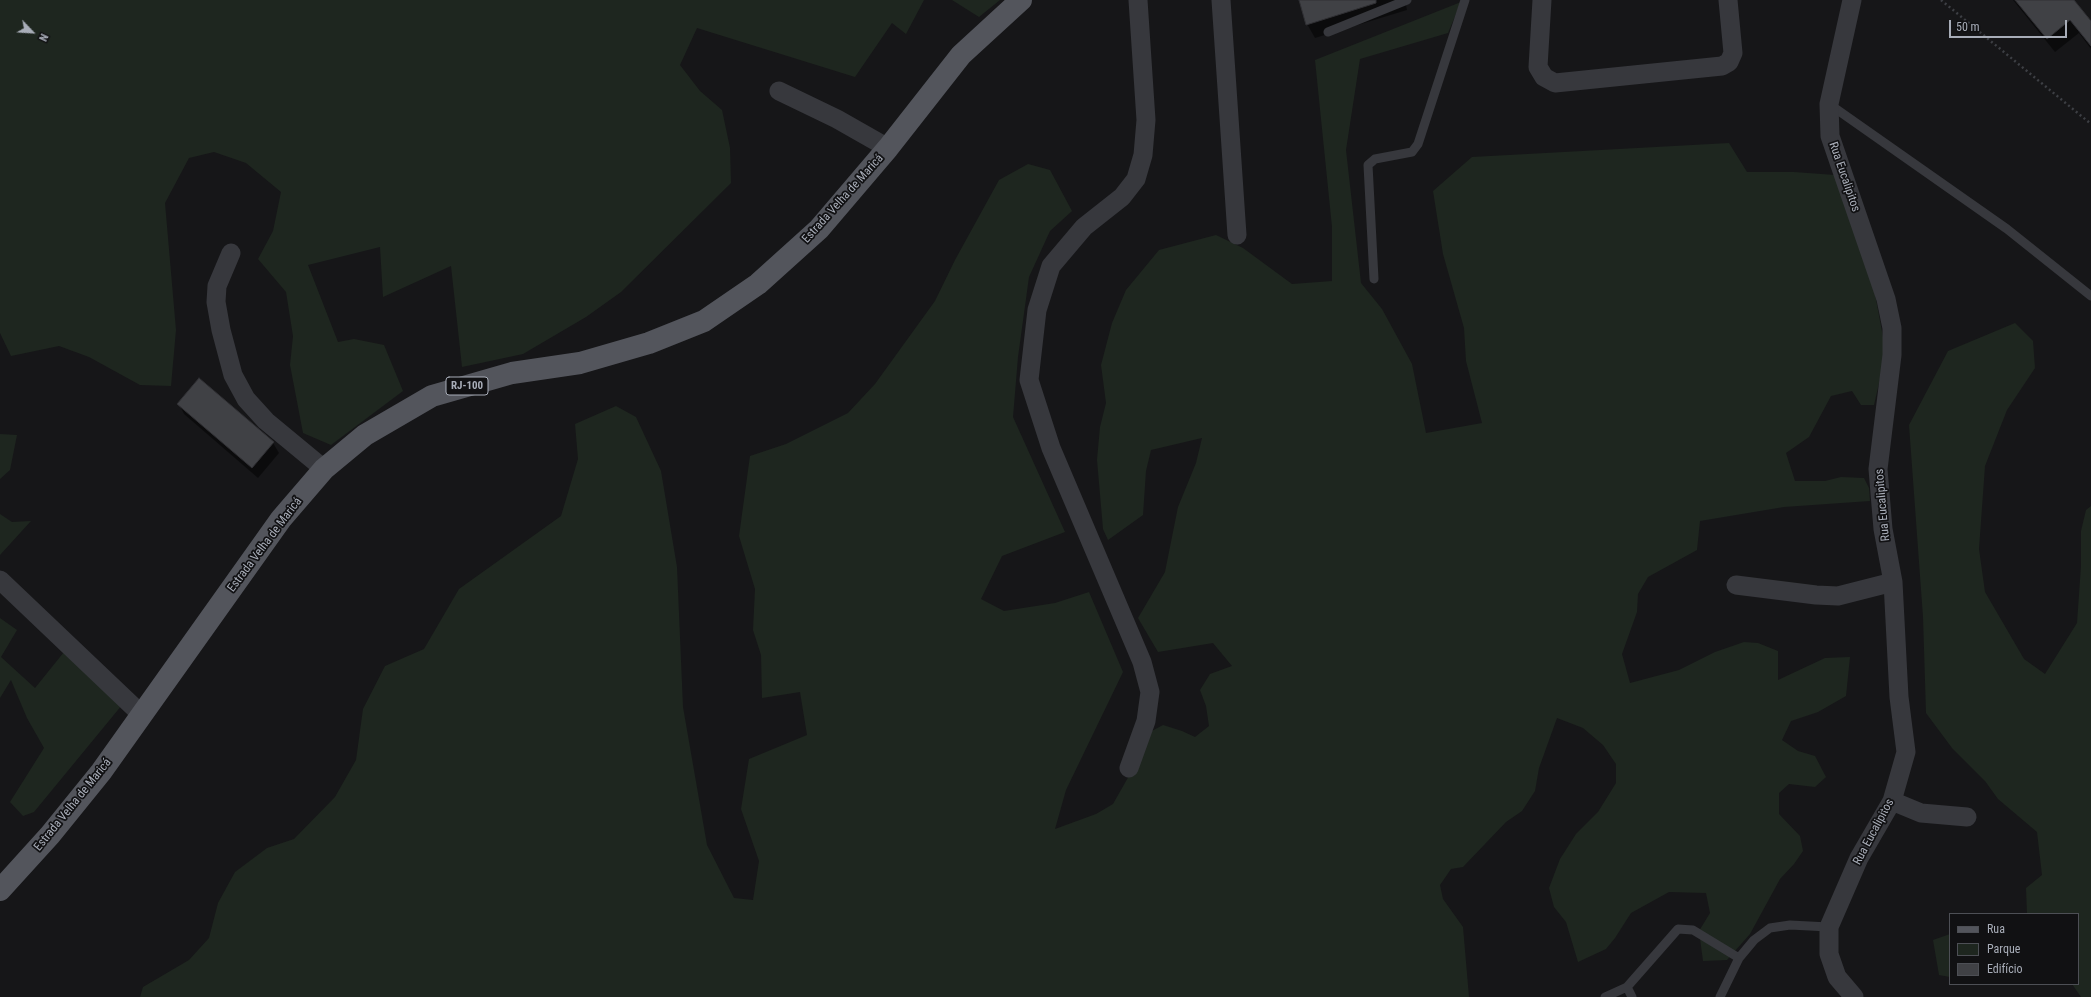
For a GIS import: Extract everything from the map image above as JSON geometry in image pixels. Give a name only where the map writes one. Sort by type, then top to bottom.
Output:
[{"type":"main road","name":"Estrada Velha de Maricá","points":[[0,890],[50,835],[101,772],[280,519],[324,469],[365,435],[432,396],[512,373],[580,363],[649,343],[704,321],[758,284],[818,229],[888,148],[961,55],[1021,0]]},
{"type":"street","points":[[1129,768],[1146,721],[1150,692],[1142,662],[1051,448],[1029,380],[1037,310],[1051,266],[1084,227],[1122,197],[1136,179],[1143,156],[1146,120],[1138,0]]},
{"type":"street","points":[[1221,0],[1237,235]]},
{"type":"street","points":[[1542,0],[1538,67],[1544,77],[1555,83],[1722,66],[1729,62],[1732,53],[1728,0]]},
{"type":"street","name":"Rua Eucalipitos","points":[[1852,0],[1829,104],[1830,136],[1886,300],[1892,328],[1892,355],[1878,469],[1883,529],[1893,582],[1899,696],[1906,752],[1892,802],[1859,858],[1829,927],[1829,954],[1837,976],[1854,997]]},
{"type":"street","points":[[779,91],[836,119],[888,148]]},
{"type":"street","points":[[231,253],[217,286],[216,302],[220,330],[233,375],[246,400],[324,469]]},
{"type":"street","points":[[0,580],[142,715]]},
{"type":"street","points":[[1736,585],[1816,595],[1838,596],[1893,582]]},
{"type":"street","points":[[1892,802],[1921,813],[1967,817]]},
{"type":"lane","points":[[1328,32],[1407,0]]},
{"type":"lane","points":[[1374,279],[1368,165],[1375,159],[1412,152],[1418,144],[1465,0]]},
{"type":"lane","points":[[1829,104],[2006,229],[2091,296]]},
{"type":"lane","points":[[1720,997],[1739,958],[1754,940],[1770,928],[1790,925],[1829,927]]},
{"type":"lane","points":[[1605,997],[1627,987],[1678,929],[1693,930],[1739,958]]},
{"type":"lane","points":[[1627,987],[1632,997]]},
{"type":"path","points":[[1941,0],[2091,124]]},
{"type":"green space","points":[[0,0],[924,0],[906,34],[892,23],[855,77],[697,28],[680,65],[700,91],[722,110],[730,148],[731,183],[621,292],[586,317],[523,354],[462,367],[451,266],[383,297],[380,247],[308,265],[338,342],[354,339],[384,345],[403,391],[331,445],[303,433],[290,365],[293,336],[286,292],[258,259],[273,231],[281,192],[246,163],[214,152],[189,158],[165,203],[176,330],[171,386],[140,385],[89,357],[59,346],[11,356],[0,333]]},
{"type":"green space","points":[[952,0],[1000,0],[979,17]]},
{"type":"green space","points":[[1461,2],[1448,33],[1360,59],[1346,150],[1361,283],[1382,309],[1412,364],[1426,433],[1482,423],[1466,361],[1464,328],[1443,254],[1433,191],[1472,157],[1729,143],[1747,172],[1794,172],[1835,175],[1875,294],[1886,353],[1874,405],[1861,405],[1852,391],[1831,396],[1809,437],[1786,453],[1795,481],[1825,481],[1841,477],[1864,478],[1869,488],[1870,501],[1784,507],[1700,521],[1697,550],[1648,577],[1638,594],[1637,612],[1622,654],[1630,683],[1679,670],[1715,652],[1744,642],[1758,643],[1778,651],[1778,680],[1825,658],[1850,657],[1846,696],[1818,712],[1791,721],[1782,740],[1798,751],[1815,756],[1826,777],[1815,787],[1789,784],[1779,793],[1779,814],[1800,836],[1803,851],[1794,864],[1780,879],[1750,934],[1727,960],[1703,961],[1699,931],[1710,913],[1706,893],[1669,892],[1631,913],[1606,949],[1578,962],[1566,922],[1554,907],[1549,888],[1560,859],[1576,834],[1598,812],[1616,783],[1616,764],[1603,745],[1583,728],[1557,718],[1539,768],[1535,791],[1522,811],[1506,822],[1463,867],[1451,869],[1440,885],[1443,899],[1463,927],[1469,997],[140,997],[143,987],[189,960],[209,938],[218,903],[235,872],[267,848],[294,839],[335,797],[356,760],[363,709],[385,666],[424,649],[459,589],[561,516],[578,459],[575,424],[616,406],[636,417],[661,471],[677,567],[683,707],[707,845],[734,898],[753,900],[759,861],[741,809],[749,759],[807,735],[800,692],[762,698],[761,655],[753,630],[755,589],[739,536],[750,456],[786,444],[848,413],[875,384],[935,301],[955,260],[999,180],[1028,164],[1050,170],[1072,211],[1050,231],[1029,277],[1018,357],[1013,417],[1065,532],[1002,556],[981,599],[1004,611],[1055,603],[1089,592],[1123,672],[1066,790],[1055,829],[1096,814],[1113,804],[1130,774],[1148,733],[1163,725],[1195,737],[1209,726],[1206,706],[1200,690],[1210,674],[1232,666],[1213,643],[1158,652],[1138,618],[1165,572],[1178,507],[1196,463],[1202,438],[1151,450],[1146,471],[1143,515],[1108,540],[1103,529],[1097,460],[1100,427],[1106,403],[1101,365],[1112,323],[1126,290],[1159,250],[1216,235],[1243,248],[1292,284],[1332,281],[1332,227],[1315,60]]},
{"type":"green space","points":[[2015,323],[2033,341],[2035,368],[2007,410],[1985,466],[1979,549],[1985,592],[2024,659],[2045,674],[2077,623],[2081,566],[2081,531],[2086,510],[2091,506],[2091,997],[2081,997],[2073,985],[2079,985],[2079,913],[2027,913],[2026,888],[2042,875],[2037,832],[1998,799],[1985,781],[1952,748],[1926,713],[1923,617],[1909,425],[1948,351]]},
{"type":"green space","points":[[0,434],[17,435],[10,470],[0,479]]},
{"type":"green space","points":[[0,514],[12,522],[31,521],[0,555]]},
{"type":"green space","points":[[0,618],[17,630],[1,657],[35,688],[64,652],[122,705],[34,812],[23,816],[10,802],[44,748],[27,718],[11,680],[0,698]]},
{"type":"green space","points":[[1949,934],[1949,977],[1939,975],[1933,940]]},
{"type":"building","points":[[1299,0],[1376,0],[1376,3],[1306,25]]},
{"type":"building","points":[[2015,0],[2074,0],[2091,21],[2091,46],[2070,20],[2047,39]]},
{"type":"building","points":[[199,378],[274,442],[252,468],[177,404]]}]
